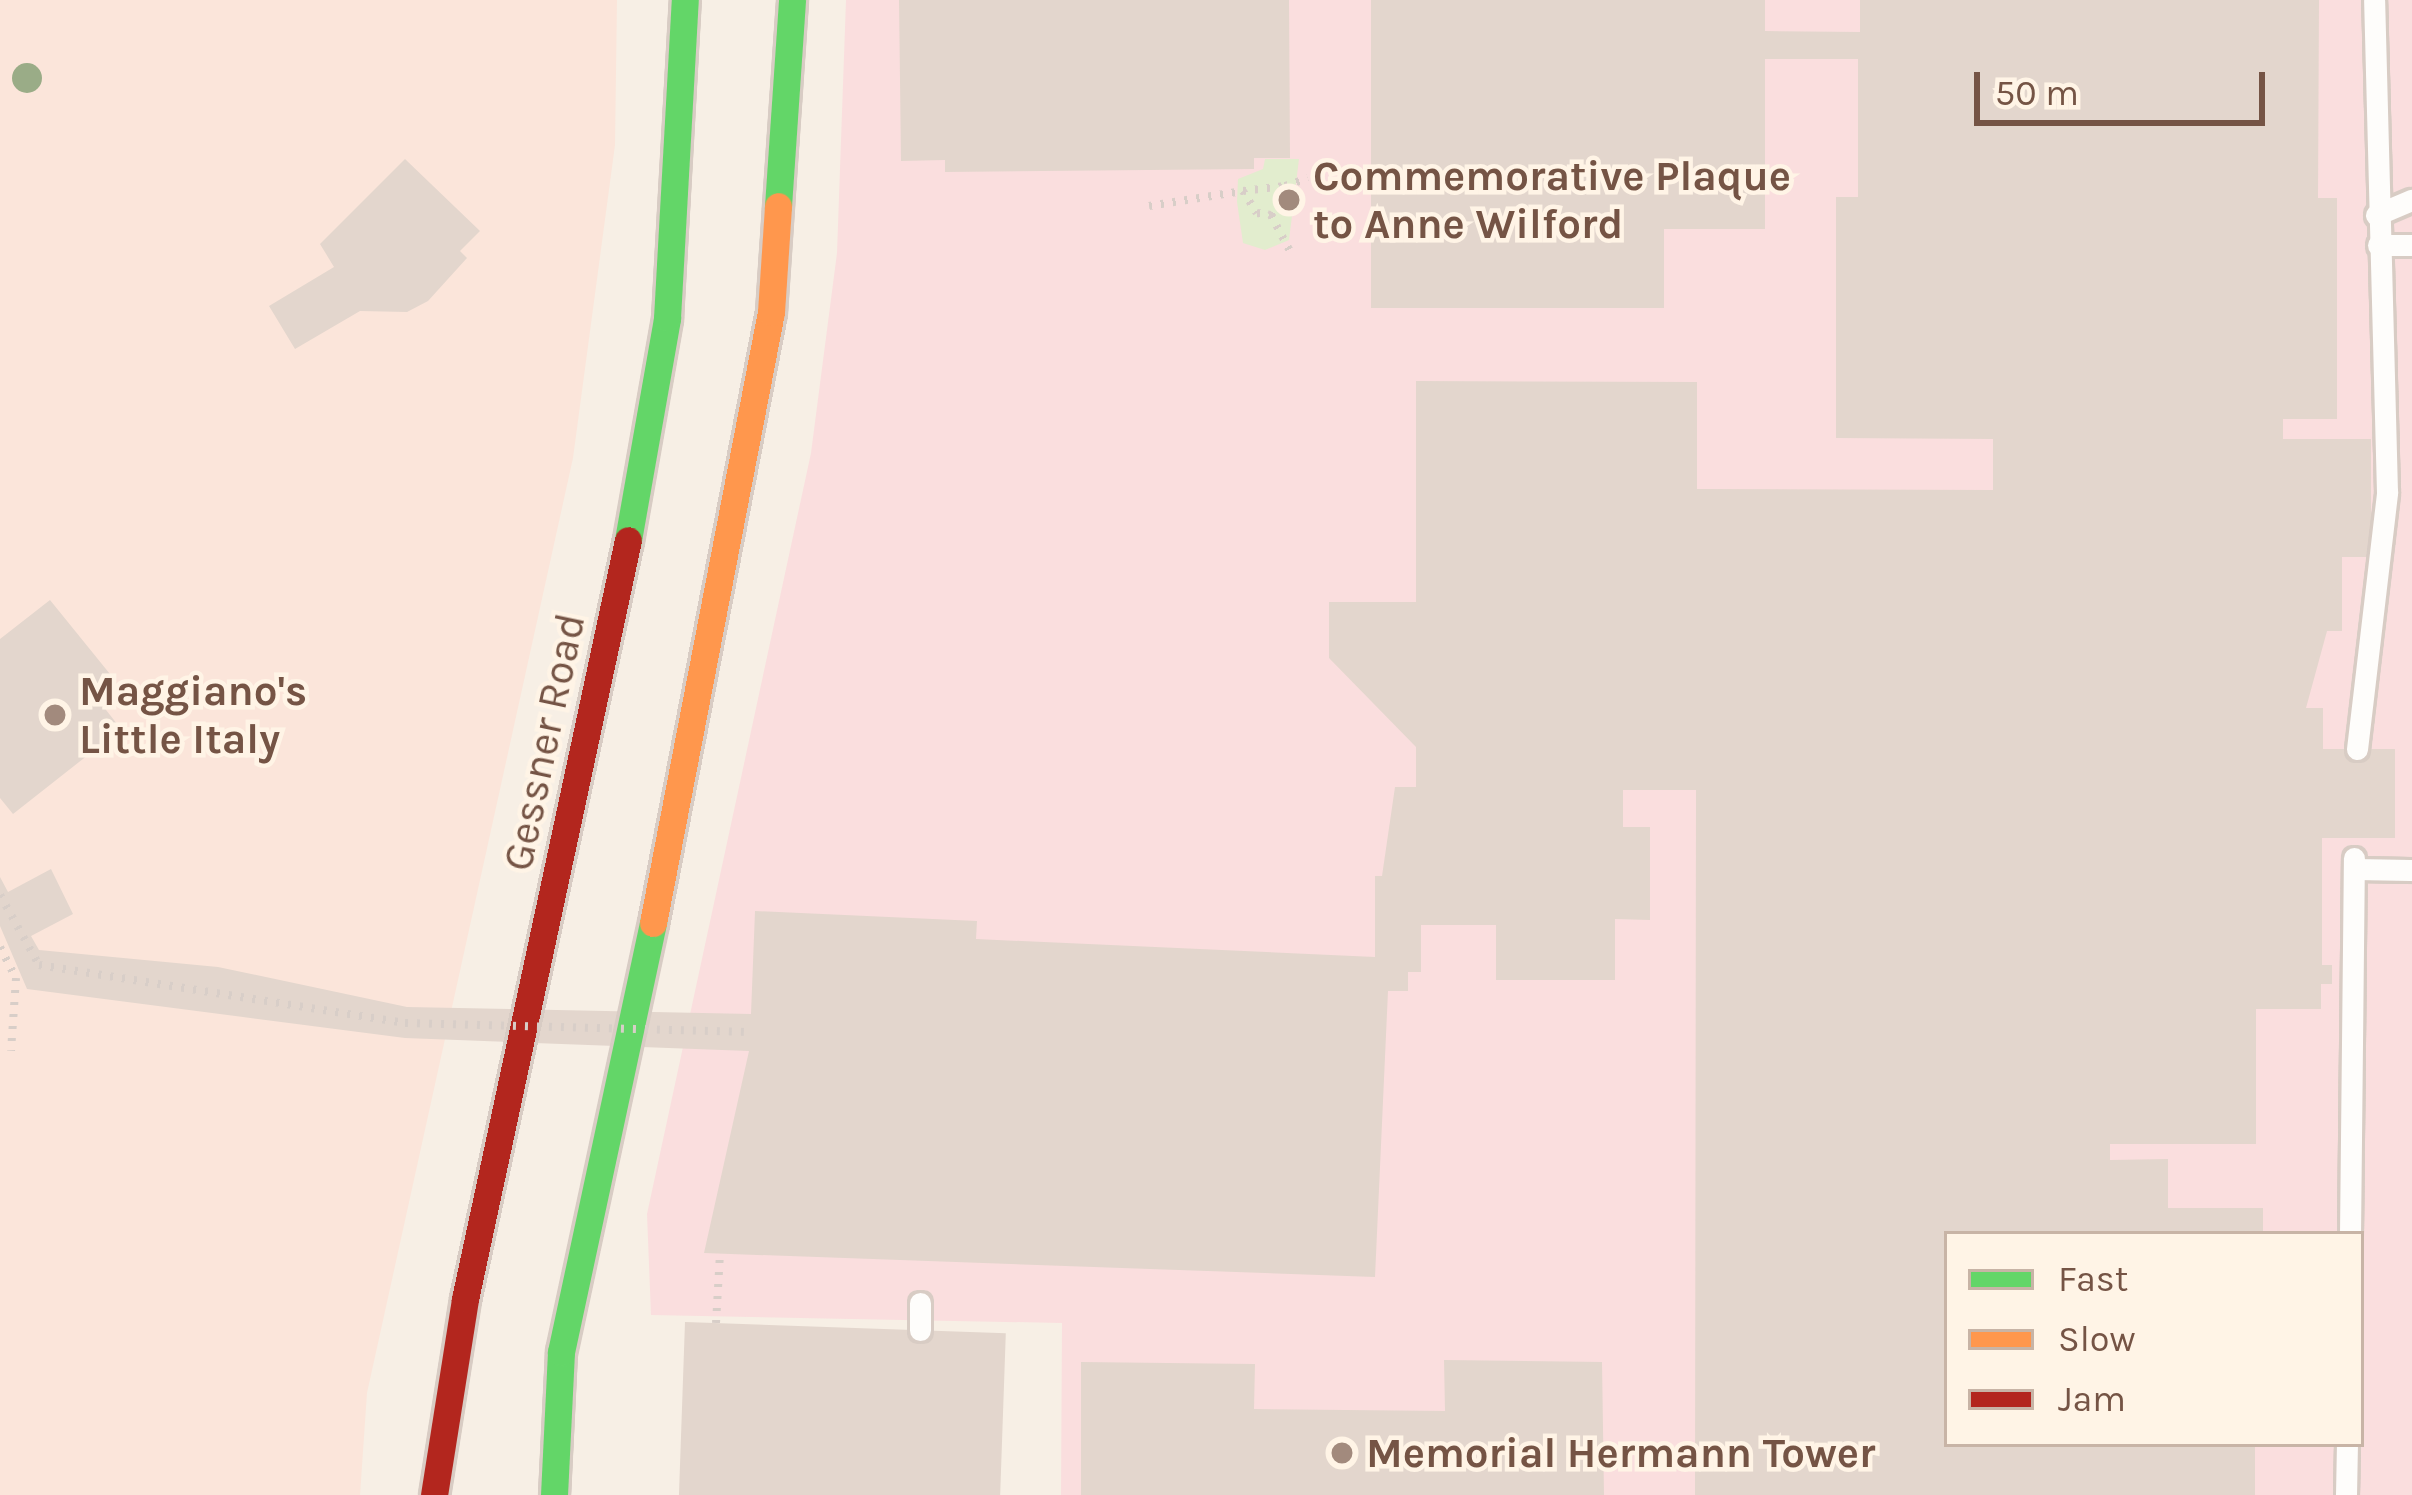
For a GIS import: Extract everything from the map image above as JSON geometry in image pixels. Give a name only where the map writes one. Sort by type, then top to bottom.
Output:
[{"type":"main road","name":"Gessner Road","points":[[434,1495],[465,1299],[645,450],[667,318],[685,0]]},
{"type":"main road","points":[[554,1495],[561,1352],[708,663],[771,312],[792,0]]},
{"type":"lane","points":[[2356,749],[2387,492],[2376,215],[2374,0]]},
{"type":"lane","points":[[2376,215],[2412,200]]},
{"type":"lane","points":[[2378,245],[2412,244]]},
{"type":"lane","points":[[2350,1231],[2354,864],[2412,870]]},
{"type":"lane","points":[[920,1303],[920,1330]]},
{"type":"lane","points":[[2346,1495],[2347,1447]]},
{"type":"path","points":[[1149,206],[1285,186],[1308,178]]},
{"type":"path","points":[[1271,214],[1285,186]]},
{"type":"path","points":[[1243,191],[1257,213],[1271,214]]},
{"type":"path","points":[[1271,214],[1292,255]]},
{"type":"path","points":[[0,895],[39,965],[406,1023],[750,1032]]},
{"type":"path","points":[[0,947],[16,978],[11,1051]]},
{"type":"path","points":[[716,1323],[720,1253]]},
{"type":"shaded area","points":[[0,0],[617,0],[615,145],[573,458],[367,1393],[360,1495],[0,1495]]},
{"type":"shaded area","points":[[846,0],[2412,0],[2412,1495],[1061,1495],[1062,1323],[651,1315],[647,1214],[811,453],[837,253]]},
{"type":"green space","points":[[1265,159],[1299,159],[1289,240],[1265,250],[1243,243],[1237,202],[1238,179],[1263,169]]},
{"type":"building","points":[[899,0],[1289,0],[1290,158],[1254,158],[1254,169],[945,172],[945,160],[901,161]]},
{"type":"building","points":[[1371,0],[1765,0],[1765,31],[1860,32],[1860,0],[2319,0],[2318,198],[2337,198],[2337,419],[2283,419],[2283,439],[2371,439],[2371,557],[2342,557],[2342,631],[2327,631],[2306,708],[2323,708],[2323,749],[2395,749],[2395,838],[2322,838],[2322,965],[2332,965],[2332,984],[2321,984],[2321,1009],[2256,1009],[2256,1144],[2110,1144],[2110,1160],[2168,1159],[2168,1208],[2263,1208],[2263,1231],[1944,1231],[1944,1447],[2255,1447],[2255,1495],[1695,1495],[1696,790],[1623,790],[1623,827],[1650,827],[1650,920],[1615,919],[1615,980],[1496,980],[1496,925],[1421,925],[1421,972],[1408,972],[1408,991],[1388,991],[1375,1277],[704,1253],[749,1051],[405,1038],[27,989],[0,926],[0,877],[8,892],[51,869],[73,914],[31,936],[39,950],[218,967],[407,1007],[751,1014],[755,911],[977,921],[976,939],[1375,957],[1375,876],[1382,876],[1395,787],[1416,787],[1416,747],[1329,658],[1329,602],[1416,602],[1416,381],[1697,382],[1697,489],[1993,490],[1993,439],[1836,438],[1836,197],[1858,197],[1858,59],[1765,59],[1765,229],[1664,229],[1664,308],[1371,308]]},
{"type":"building","points":[[405,159],[480,231],[460,251],[467,258],[428,301],[407,312],[360,311],[295,349],[269,306],[334,267],[320,244]]},
{"type":"building","name":"Maggiano's Little Italy","points":[[50,600],[114,679],[99,701],[121,729],[13,814],[0,798],[0,639]]},
{"type":"building","points":[[685,1322],[1006,1333],[1000,1495],[679,1495]]},
{"type":"building","name":"Memorial Hermann Tower","points":[[1444,1360],[1602,1362],[1604,1495],[1081,1495],[1081,1362],[1255,1364],[1254,1409],[1445,1411]]},
{"type":"traffic: fast","points":[[628,540],[667,318],[685,0]]},
{"type":"traffic: fast","points":[[778,206],[792,0]]},
{"type":"traffic: fast","points":[[554,1495],[561,1352],[653,923]]},
{"type":"traffic: slow","points":[[653,923],[771,312],[778,206]]},
{"type":"traffic: jam","points":[[434,1495],[465,1299],[628,540]]},
{"type":"place","name":"Commemorative Plaque to Anne Wilford","points":[[1289,200]]},
{"type":"place","name":"Maggiano's Little Italy","points":[[55,715]]},
{"type":"place","name":"Memorial Hermann Tower","points":[[1342,1453]]}]
